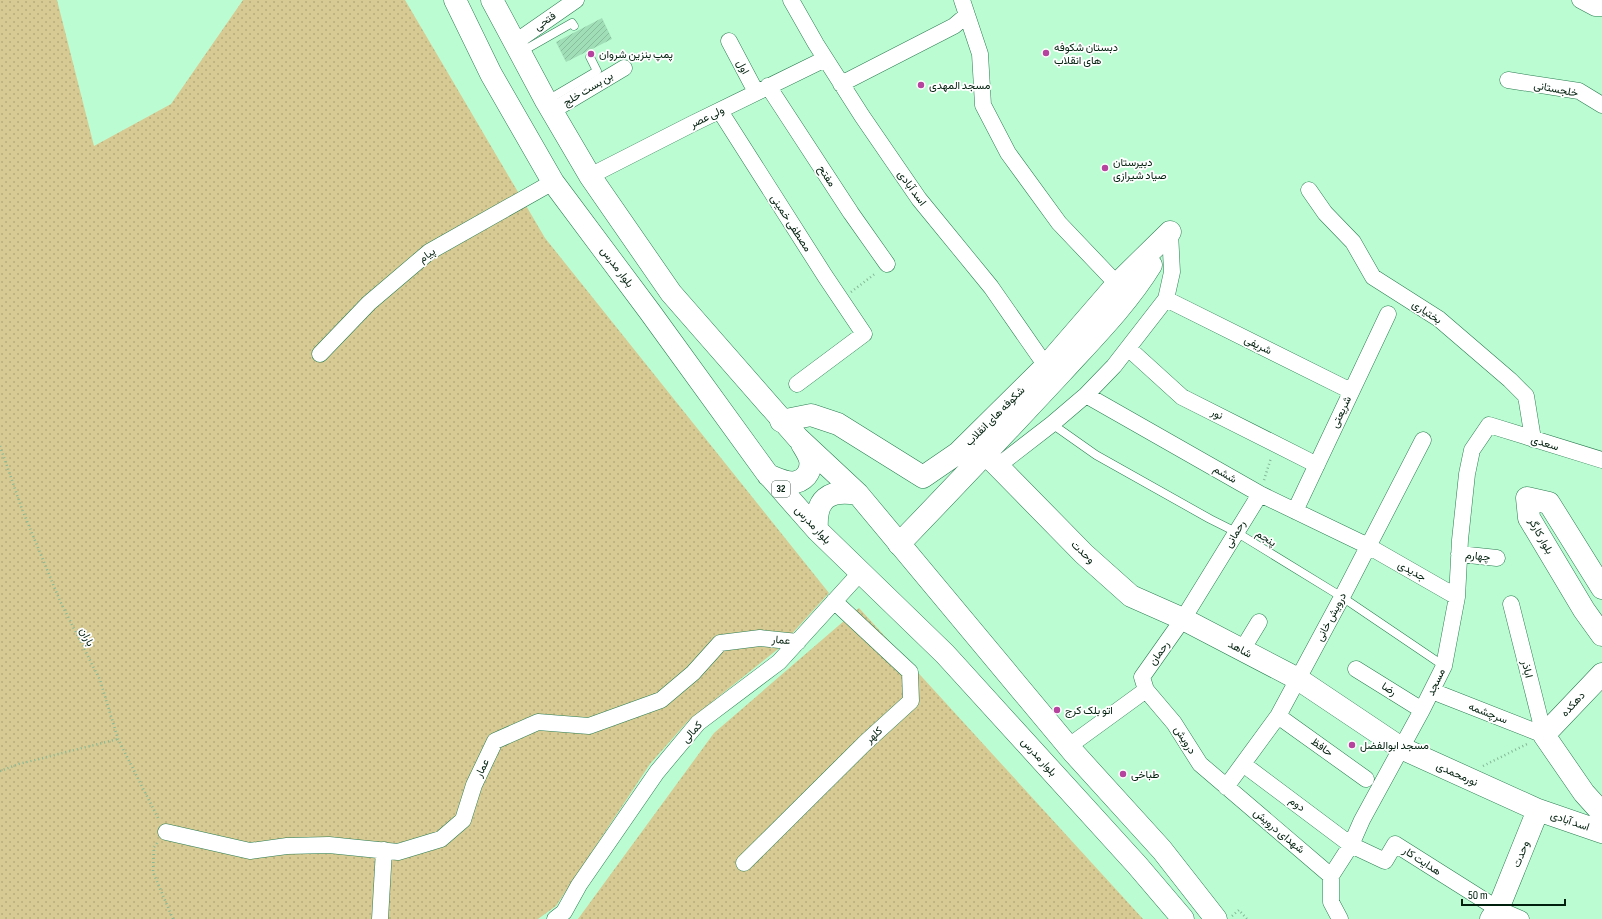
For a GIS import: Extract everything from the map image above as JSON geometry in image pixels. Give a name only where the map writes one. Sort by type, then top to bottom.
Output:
[{"type":"main road","name":"بلوار مدرس","points":[[455,0],[491,74],[553,182],[650,312],[768,475],[817,530],[945,654],[1137,865],[1183,919]]},
{"type":"main road","points":[[492,0],[549,106],[590,176],[671,293],[781,420],[858,494],[898,544],[1069,746],[1162,850],[1216,919]]},
{"type":"main road","name":"شکوفه های انقلاب","points":[[781,420],[811,415],[838,424],[923,477],[958,453],[1046,366],[1117,284],[1170,232]]},
{"type":"main road","name":"شکوفه های انقلاب","points":[[898,544],[993,459],[1137,285],[1170,232]]},
{"type":"main road","points":[[768,475],[784,481],[796,482],[806,477],[812,466],[810,457],[798,438]]},
{"type":"main road","name":"وحدت","points":[[993,459],[1084,554],[1131,596],[1183,619]]},
{"type":"main road","points":[[817,530],[816,516],[818,506],[828,496],[845,492],[858,494]]},
{"type":"main road","name":"بلوار کارگر","points":[[1602,588],[1549,503],[1527,498],[1529,518],[1584,610],[1602,635]]},
{"type":"main road","name":"شاهد","points":[[1183,619],[1298,679]]},
{"type":"main road","name":"دهکده","points":[[1544,735],[1602,674]]},
{"type":"main road","name":"نورمحمدی","points":[[1298,679],[1401,748],[1538,810]]},
{"type":"main road","points":[[1544,735],[1584,793],[1602,813]]},
{"type":"main road","name":"وحدت","points":[[1494,914],[1538,810]]},
{"type":"main road","name":"اسد آبادی","points":[[1538,810],[1602,832]]},
{"type":"street","name":"فتحی","points":[[517,48],[576,0]]},
{"type":"street","name":"اسد آبادی","points":[[791,0],[841,84],[919,199],[991,287],[1046,366]]},
{"type":"street","points":[[1580,0],[1595,8],[1602,8]]},
{"type":"street","points":[[841,84],[954,26],[964,7]]},
{"type":"street","points":[[964,7],[980,54],[983,105],[1008,153],[1059,223],[1117,284]]},
{"type":"street","name":"اول","points":[[729,41],[762,89]]},
{"type":"street","name":"ولی عصر","points":[[590,176],[762,89],[825,59]]},
{"type":"street","name":"بن بست خلج","points":[[549,106],[624,68]]},
{"type":"street","name":"خلجستانی","points":[[1508,80],[1579,91],[1602,105]]},
{"type":"street","name":"مفتح","points":[[762,89],[887,264]]},
{"type":"street","name":"مصطفی خمینی","points":[[720,111],[864,334],[797,384]]},
{"type":"street","name":"پیام","points":[[320,354],[369,303],[429,252],[553,182]]},
{"type":"street","name":"بختیاری","points":[[1309,190],[1325,213],[1353,242],[1373,277],[1439,319],[1510,380],[1526,396],[1533,439]]},
{"type":"street","name":"شکوفه های انقلاب","points":[[993,459],[1052,424],[1086,395],[1114,366],[1166,299],[1172,272],[1170,232]]},
{"type":"street","name":"شریفی","points":[[1166,299],[1351,391]]},
{"type":"street","name":"شریعتی","points":[[1295,511],[1388,314]]},
{"type":"street","name":"نور","points":[[1128,348],[1182,397],[1317,465]]},
{"type":"street","name":"ششم","points":[[1086,395],[1260,494],[1368,546]]},
{"type":"street","name":"سعدی","points":[[1489,425],[1602,460]]},
{"type":"street","name":"مسجد","points":[[1331,876],[1351,844],[1362,820],[1422,710],[1444,666],[1457,597],[1459,554],[1467,474],[1472,450],[1489,425]]},
{"type":"street","name":"درویش خانی","points":[[1226,787],[1278,716],[1342,597],[1423,440]]},
{"type":"street","name":"رحمانی","points":[[1183,619],[1260,494]]},
{"type":"street","name":"جدیدی","points":[[1368,546],[1457,597]]},
{"type":"street","name":"چهارم","points":[[1459,554],[1497,558]]},
{"type":"street","name":"کمالی","points":[[554,919],[564,912],[579,885],[657,772],[698,723],[779,662],[860,573]]},
{"type":"street","name":"کلهر","points":[[744,863],[866,742],[911,701],[910,672],[834,601]]},
{"type":"street","name":"اباذر","points":[[1511,604],[1544,735]]},
{"type":"street","name":"رحمان","points":[[1146,690],[1142,677],[1183,619]]},
{"type":"street","points":[[1242,650],[1259,622]]},
{"type":"street","name":"عمار","points":[[166,832],[250,851],[287,846],[329,845],[398,852],[441,839],[464,820],[474,785],[495,741],[538,722],[589,726],[661,700],[693,673],[720,643],[760,638],[798,642]]},
{"type":"street","name":"رضا","points":[[1356,669],[1422,710]]},
{"type":"street","points":[[1069,746],[1146,690]]},
{"type":"street","name":"درویش","points":[[1146,690],[1174,723],[1200,764],[1226,787]]},
{"type":"street","name":"سرچشمه","points":[[1432,691],[1544,735]]},
{"type":"street","name":"حافظ","points":[[1278,716],[1366,779]]},
{"type":"street","name":"دوم","points":[[1243,764],[1351,844]]},
{"type":"street","name":"شهدای درویش","points":[[1226,787],[1331,876]]},
{"type":"street","name":"هدایت کار","points":[[1351,844],[1385,861],[1396,844],[1494,914]]},
{"type":"street","points":[[380,919],[384,850]]},
{"type":"street","points":[[1331,876],[1331,902],[1340,919]]},
{"type":"street","points":[[1494,914],[1521,919]]},
{"type":"lane","name":"فتحی","points":[[517,48],[572,23],[574,26]]},
{"type":"lane","points":[[549,106],[597,71],[590,57]]},
{"type":"lane","name":"پنجم","points":[[1052,424],[1096,455],[1236,532],[1342,597],[1444,666]]},
{"type":"path","points":[[841,299],[887,264]]},
{"type":"path","points":[[1260,494],[1276,444]]},
{"type":"path","name":"باران","points":[[0,446],[22,509],[60,601],[100,680],[118,739],[166,832]]},
{"type":"path","points":[[1463,777],[1544,735]]},
{"type":"path","points":[[0,771],[19,764],[118,739]]},
{"type":"path","points":[[166,832],[154,847],[153,872],[173,919]]},
{"type":"path","points":[[1239,910],[1247,919]]},
{"type":"shaded area","points":[[0,0],[57,0],[94,146],[171,104],[243,0],[405,0],[545,238],[829,593],[778,649],[688,721],[650,764],[556,906],[538,919],[0,919]]},
{"type":"shaded area","points":[[859,608],[1143,919],[578,919],[714,733]]},
{"type":"building","points":[[602,18],[612,39],[566,62],[556,42]]},
{"type":"place","name":"دبستان شکوفه های انقلاب","points":[[1046,53]]},
{"type":"place","name":"پمپ بنزین شروان","points":[[591,54]]},
{"type":"place","name":"مسجد المهدی","points":[[921,85]]},
{"type":"place","name":"دبیرستان صیاد شیرازی","points":[[1105,168]]},
{"type":"place","name":"اتو بلک کرج","points":[[1057,710]]},
{"type":"place","name":"مسجد ابوالفضل","points":[[1352,745]]},
{"type":"place","name":"طباخی","points":[[1123,774]]}]
